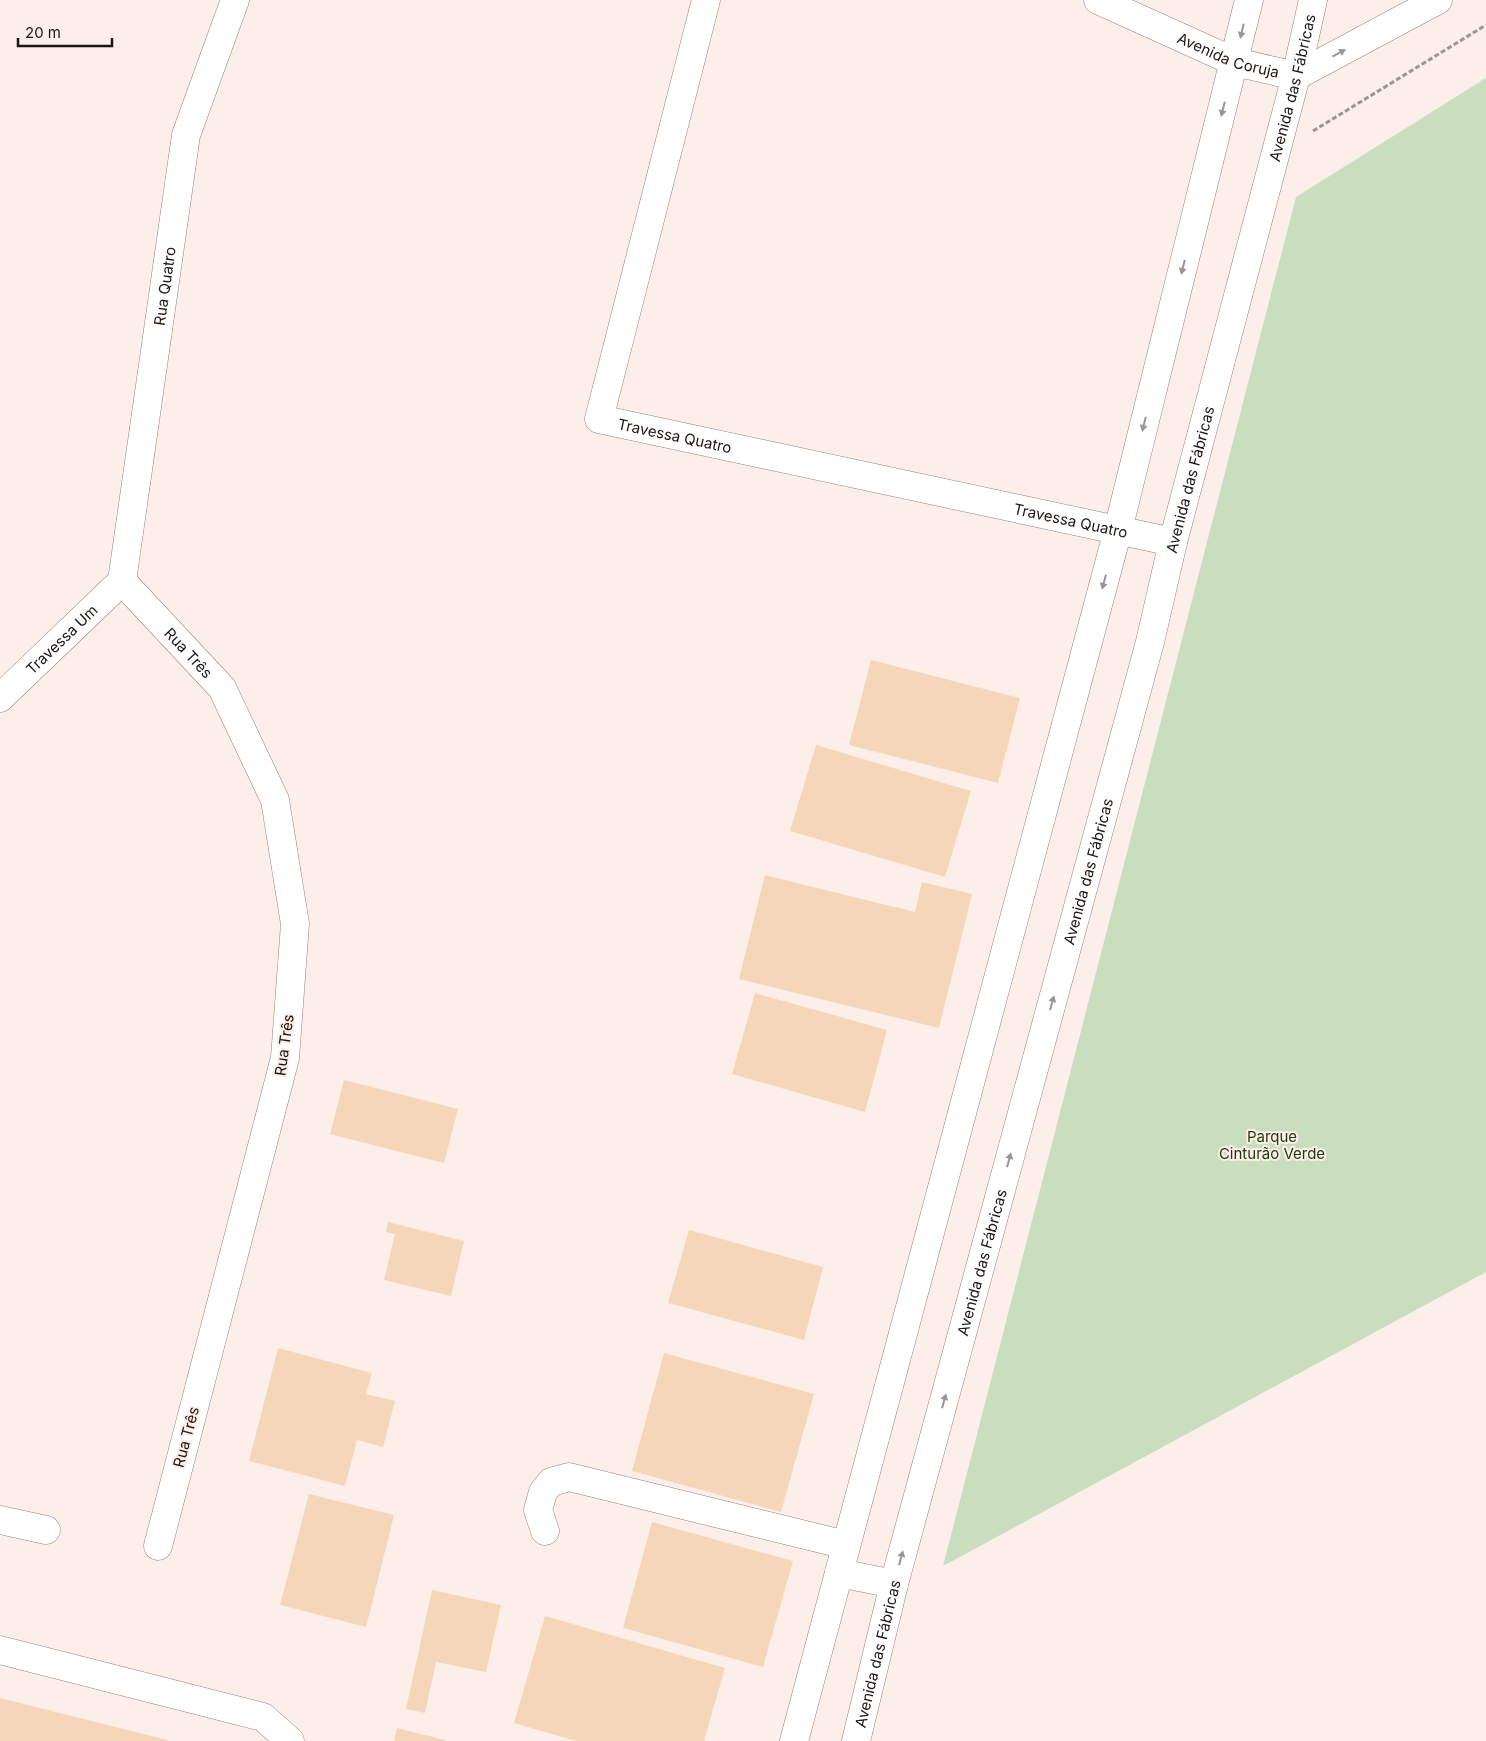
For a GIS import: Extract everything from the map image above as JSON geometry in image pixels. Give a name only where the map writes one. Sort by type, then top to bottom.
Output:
[{"type":"street","name":"Rua Quatro","points":[[122,581],[186,135],[236,0]]},
{"type":"street","name":"Travessa Quatro","points":[[706,0],[599,420],[1173,542]]},
{"type":"street","name":"Avenida Coruja","points":[[1098,0],[1235,62],[1296,76],[1438,0]]},
{"type":"street","points":[[794,1741],[1118,530],[1249,0]]},
{"type":"street","name":"Avenida das Fábricas","points":[[856,1741],[894,1584],[1150,642],[1173,542],[1296,76],[1312,0]]},
{"type":"street","name":"Travessa Um","points":[[0,698],[122,581]]},
{"type":"street","name":"Rua Três","points":[[122,581],[222,688],[275,800],[295,924],[285,1058],[158,1546]]},
{"type":"street","points":[[545,1530],[538,1510],[543,1492],[551,1482],[569,1477],[846,1545]]},
{"type":"street","points":[[0,1520],[46,1530]]},
{"type":"street","points":[[839,1573],[894,1584]]},
{"type":"street","points":[[0,1650],[263,1717],[290,1741]]},
{"type":"green space","name":"Parque Cinturão Verde","points":[[1486,78],[1486,1272],[943,1566],[1296,197]]},
{"type":"building","points":[[871,660],[1020,698],[998,783],[849,745]]},
{"type":"building","points":[[816,745],[971,791],[945,877],[790,831]]},
{"type":"building","points":[[765,875],[915,912],[922,882],[972,894],[939,1028],[739,979]]},
{"type":"building","points":[[755,993],[887,1030],[865,1112],[732,1074]]},
{"type":"building","points":[[344,1080],[458,1109],[444,1163],[330,1134]]},
{"type":"building","points":[[388,1222],[464,1241],[451,1296],[384,1280],[395,1234],[386,1232]]},
{"type":"building","points":[[689,1230],[823,1267],[804,1340],[668,1303]]},
{"type":"building","points":[[278,1348],[372,1373],[366,1394],[395,1401],[383,1447],[357,1440],[345,1486],[249,1461]]},
{"type":"building","points":[[664,1353],[814,1394],[781,1512],[632,1471]]},
{"type":"building","points":[[309,1494],[394,1515],[366,1627],[280,1605]]},
{"type":"building","points":[[652,1522],[793,1561],[763,1667],[623,1628]]},
{"type":"building","points":[[432,1590],[501,1605],[486,1672],[436,1662],[425,1713],[406,1709]]},
{"type":"building","points":[[545,1616],[725,1668],[704,1741],[576,1741],[514,1723]]},
{"type":"building","points":[[0,1698],[167,1740],[167,1741],[0,1741]]},
{"type":"building","points":[[397,1728],[445,1740],[445,1741],[394,1741]]}]
